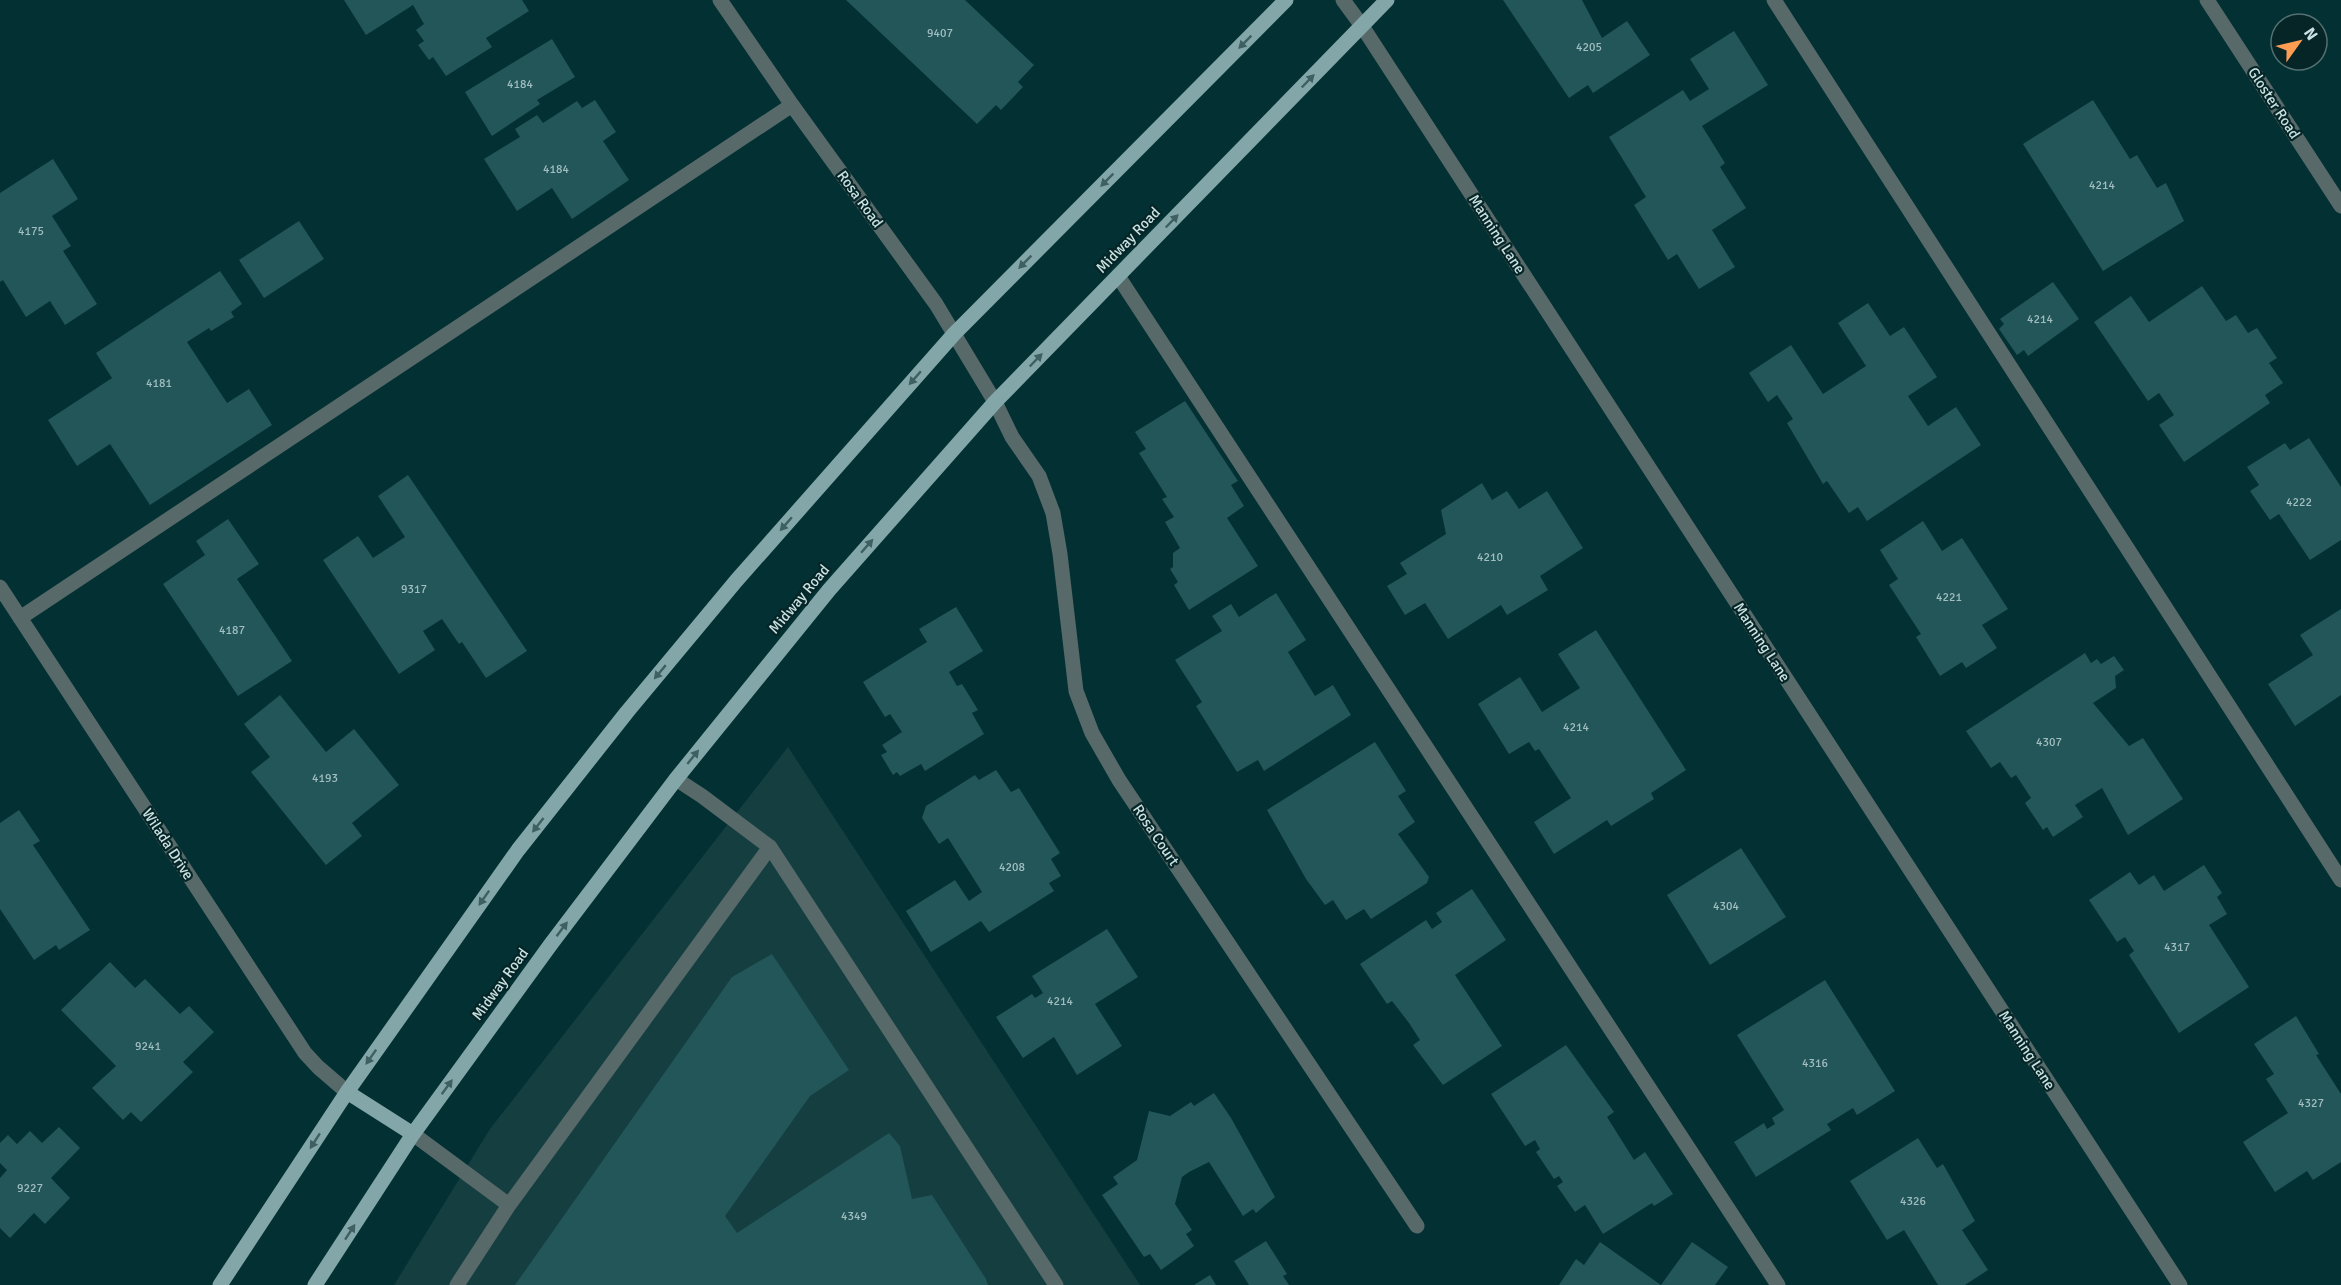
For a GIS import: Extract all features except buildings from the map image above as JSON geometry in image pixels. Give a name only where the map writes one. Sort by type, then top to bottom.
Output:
[{"type":"main road","points":[[220,1285],[347,1092],[518,850],[627,712],[736,581],[954,334],[1286,0]]},
{"type":"main road","name":"Midway Road","points":[[315,1285],[413,1134],[551,944],[675,780],[829,590],[995,402],[1387,0]]},
{"type":"main road","points":[[347,1092],[413,1134]]},
{"type":"street","name":"Rosa Road","points":[[720,0],[792,105],[936,304],[995,402]]},
{"type":"street","name":"Manning Lane","points":[[1343,0],[2180,1285]]},
{"type":"street","points":[[1774,0],[2341,880]]},
{"type":"street","name":"Gloster Road","points":[[2207,0],[2341,206]]},
{"type":"street","points":[[20,618],[792,105]]},
{"type":"street","points":[[1118,276],[1778,1285]]},
{"type":"street","name":"Rosa Court","points":[[995,402],[1012,437],[1039,476],[1053,513],[1076,691],[1092,733],[1119,780],[1417,1226]]},
{"type":"street","name":"Wilada Drive","points":[[0,587],[305,1053],[347,1092]]},
{"type":"street","points":[[675,780],[702,796],[770,847],[1056,1285]]},
{"type":"street","points":[[457,1285],[509,1205],[770,847]]},
{"type":"street","points":[[413,1134],[509,1205]]},
{"type":"shaded area","points":[[788,747],[1140,1285],[394,1285],[490,1129]]}]
